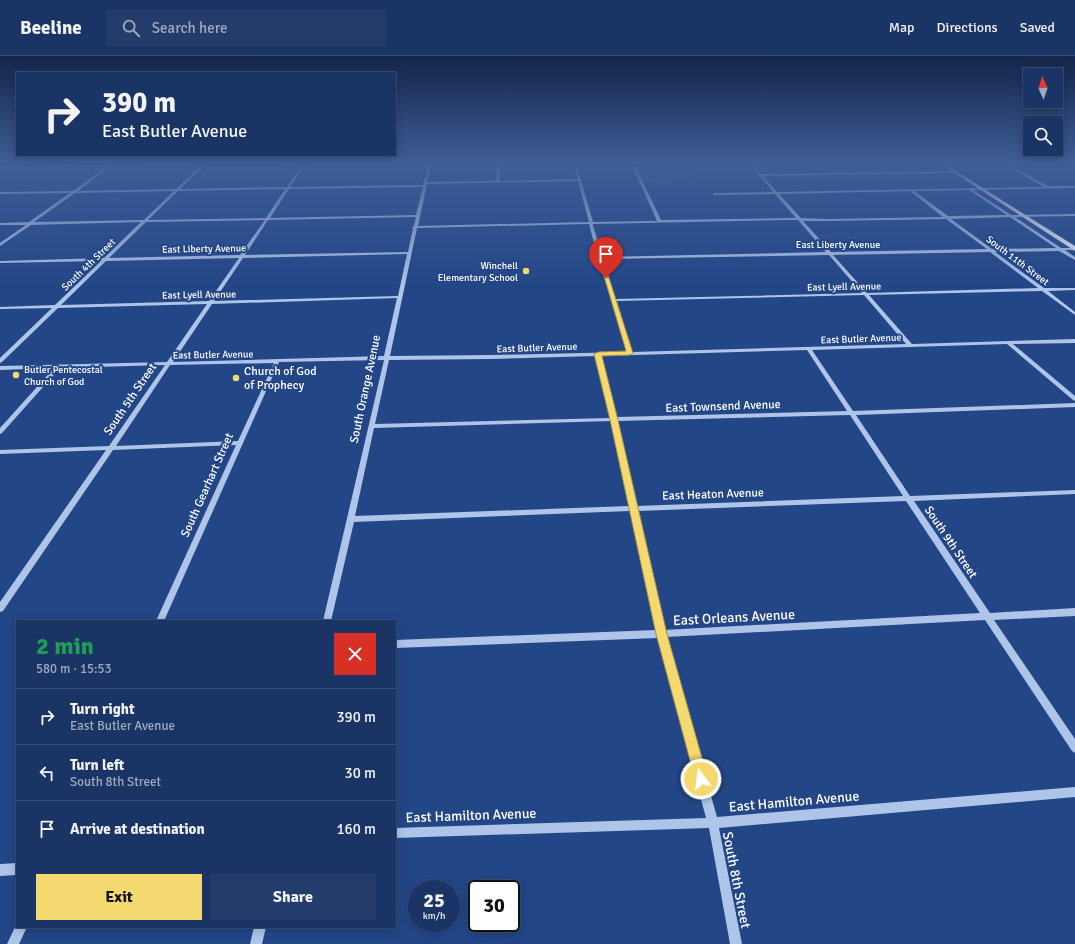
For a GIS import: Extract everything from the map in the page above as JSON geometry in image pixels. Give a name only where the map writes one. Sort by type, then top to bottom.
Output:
[{"type":"main road","points":[[1006,204],[1075,249]]},
{"type":"street","points":[[0,245],[56,204]]},
{"type":"street","name":"South 4th Street","points":[[0,361],[161,204]]},
{"type":"street","name":"South 5th Street","points":[[0,609],[167,364],[244,256],[277,204]]},
{"type":"street","name":"South Orange Avenue","points":[[328,620],[420,204]]},
{"type":"street","points":[[586,204],[600,258],[630,353]]},
{"type":"street","points":[[652,204],[660,222]]},
{"type":"street","points":[[786,204],[911,346]]},
{"type":"street","name":"South 11th Street","points":[[930,204],[1075,314]]},
{"type":"street","points":[[992,204],[1075,259]]},
{"type":"street","points":[[414,226],[1075,215]]},
{"type":"street","points":[[0,224],[417,216]]},
{"type":"street","name":"East Liberty Avenue","points":[[600,258],[1075,249]]},
{"type":"street","name":"East Liberty Avenue","points":[[0,262],[408,253]]},
{"type":"street","name":"East Lyell Avenue","points":[[614,300],[1075,289]]},
{"type":"street","name":"East Lyell Avenue","points":[[0,308],[399,297]]},
{"type":"street","name":"East Butler Avenue","points":[[0,368],[386,358],[491,358],[1075,341]]},
{"type":"street","points":[[1008,343],[1075,400]]},
{"type":"street","name":"South 9th Street","points":[[808,348],[1075,748]]},
{"type":"street","name":"South 8th Street","points":[[598,354],[661,634],[713,823],[736,944]]},
{"type":"street","name":"South Gearhart Street","points":[[160,620],[277,361]]},
{"type":"street","points":[[0,432],[59,366]]},
{"type":"street","name":"East Townsend Avenue","points":[[371,426],[852,413],[1075,405]]},
{"type":"street","points":[[0,452],[241,443]]},
{"type":"street","name":"East Heaton Avenue","points":[[351,518],[1075,492]]},
{"type":"street","name":"East Orleans Avenue","points":[[396,644],[661,634],[1075,612]]},
{"type":"street","name":"East Hamilton Avenue","points":[[396,833],[713,823],[1075,792]]},
{"type":"street","points":[[0,870],[16,869]]},
{"type":"street","points":[[13,944],[21,928]]},
{"type":"street","points":[[256,944],[260,928]]},
{"type":"place","name":"Winchell Elementary School","points":[[526,271]]},
{"type":"place","name":"Butler Pentecostal Church of God","points":[[16,375]]},
{"type":"place","name":"Church of God of Prophecy","points":[[236,378]]},
{"type":"route","points":[[606,278],[630,353],[598,354],[661,634],[701,779]]}]
